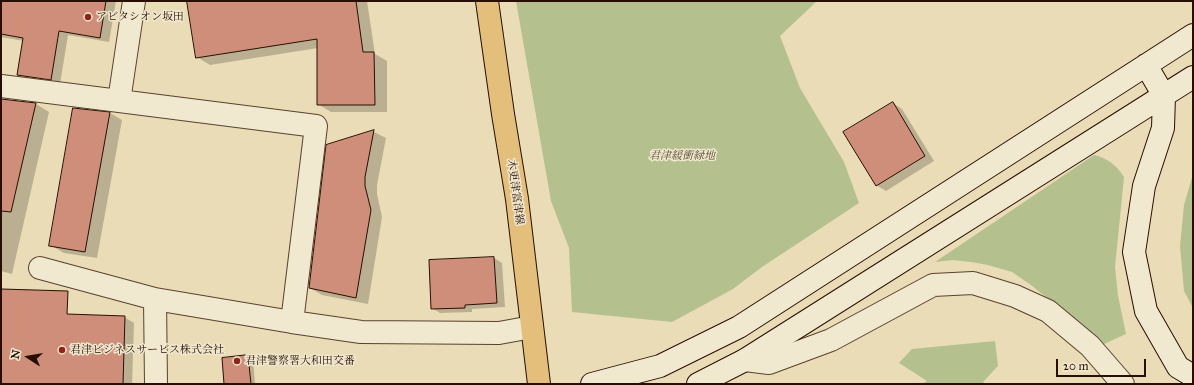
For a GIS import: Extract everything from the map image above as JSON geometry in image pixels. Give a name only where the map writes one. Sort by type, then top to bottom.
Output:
[{"type":"main road","name":"木更津富津線","points":[[487,1],[517,199],[539,384]]},
{"type":"street","points":[[119,101],[134,1]]},
{"type":"street","points":[[592,384],[660,366],[739,327],[1193,35]]},
{"type":"street","points":[[1146,65],[1164,96],[1163,128],[1144,186],[1134,252],[1146,311],[1178,367],[1193,376]]},
{"type":"street","points":[[698,384],[744,360],[1193,77]]},
{"type":"street","points":[[1,86],[316,126],[292,322]]},
{"type":"street","points":[[40,268],[156,299],[361,332],[499,333],[532,327]]},
{"type":"street","points":[[744,360],[769,363],[831,340],[933,286],[973,283],[1015,296],[1048,311],[1090,346],[1123,384]]},
{"type":"street","points":[[156,299],[156,384]]},
{"type":"green space","name":"君津緩衝緑地","points":[[516,1],[817,1],[780,36],[800,88],[844,162],[859,203],[762,267],[733,289],[672,322],[572,312],[569,248],[551,201]]},
{"type":"green space","points":[[1094,155],[1104,158],[1112,163],[1124,177],[1115,267],[1118,296],[1126,334],[1104,344],[1031,285],[1012,272],[971,262],[953,260],[935,262]]},
{"type":"green space","points":[[1193,174],[1193,308],[1184,291],[1180,246],[1184,205]]},
{"type":"green space","points":[[995,341],[998,366],[983,382],[985,384],[922,384],[927,381],[899,363],[912,349]]},
{"type":"building","points":[[1,1],[106,1],[100,38],[59,31],[51,80],[17,75],[23,38],[1,34]]},
{"type":"building","points":[[187,1],[356,1],[363,52],[374,52],[375,105],[317,105],[317,39],[196,58]]},
{"type":"building","points":[[1,99],[36,103],[11,212],[1,211]]},
{"type":"building","points":[[893,102],[925,156],[876,186],[843,132]]},
{"type":"building","points":[[73,108],[110,112],[85,252],[49,246]]},
{"type":"building","points":[[374,130],[365,177],[365,186],[371,210],[356,298],[309,288],[326,145]]},
{"type":"building","points":[[494,257],[497,303],[465,305],[465,308],[431,309],[429,260]]},
{"type":"building","name":"君津ビジネスサービス株式会社","points":[[1,289],[68,291],[67,314],[125,316],[123,384],[1,384]]},
{"type":"building","points":[[248,355],[251,384],[224,384],[222,358]]},
{"type":"place","name":"アビタシオン坂田","points":[[88,17]]},
{"type":"place","name":"君津ビジネスサービス株式会社","points":[[62,350]]},
{"type":"place","name":"君津警察署大和田交番","points":[[237,361]]}]
